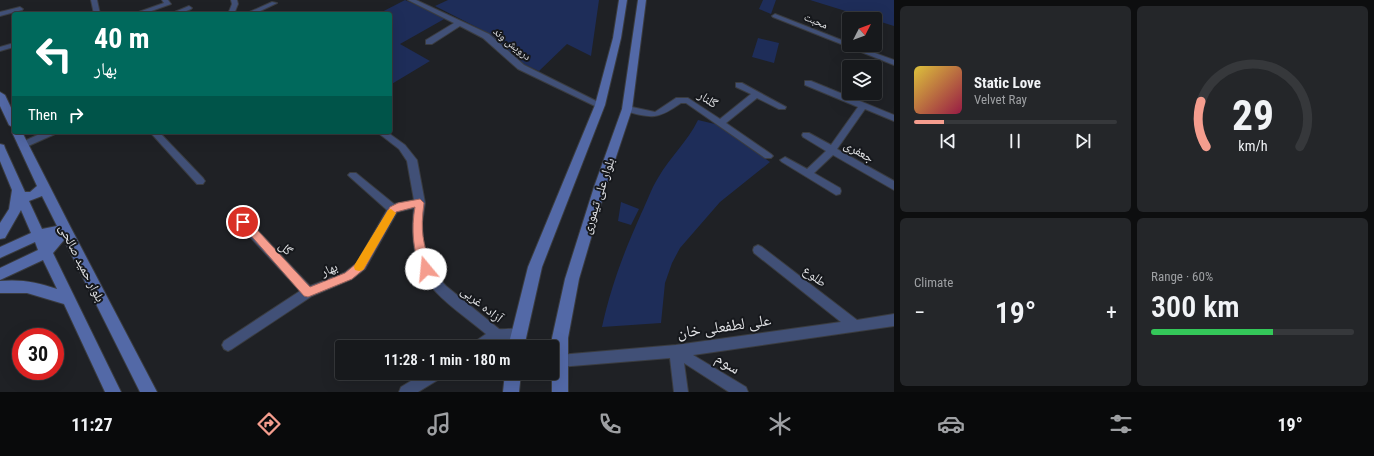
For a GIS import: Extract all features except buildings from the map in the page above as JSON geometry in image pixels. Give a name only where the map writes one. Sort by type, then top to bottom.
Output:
[{"type":"main road","points":[[517,340],[535,267],[600,105],[617,38],[623,0]]},
{"type":"main road","name":"بلوار علی تیموری","points":[[560,392],[560,338],[572,279],[600,187],[627,108],[642,0]]},
{"type":"main road","points":[[0,95],[12,121]]},
{"type":"main road","name":"بلوار حمید صالحی","points":[[18,134],[65,230],[149,392]]},
{"type":"main road","name":"بلوار حمید صالحی","points":[[0,148],[38,235],[113,392]]},
{"type":"main road","points":[[20,192],[24,197],[34,195],[42,189],[43,186]]},
{"type":"main road","points":[[0,234],[15,210],[20,192]]},
{"type":"main road","points":[[0,252],[38,235],[65,230]]},
{"type":"main road","points":[[0,274],[46,252],[65,230]]},
{"type":"main road","points":[[0,287],[11,285],[32,287],[69,300]]},
{"type":"main road","points":[[511,392],[512,380]]},
{"type":"street","points":[[18,0],[21,11]]},
{"type":"street","points":[[94,0],[97,12]]},
{"type":"street","points":[[142,12],[168,4],[165,0]]},
{"type":"street","points":[[231,12],[235,4],[234,0]]},
{"type":"street","name":"درویش‌ وند","points":[[411,0],[486,36],[521,67],[600,105]]},
{"type":"street","points":[[253,12],[274,3]]},
{"type":"street","points":[[177,12],[188,7],[193,12]]},
{"type":"street","points":[[0,14],[12,12]]},
{"type":"street","name":"محبت","points":[[775,16],[831,40],[894,63]]},
{"type":"street","points":[[429,42],[460,23]]},
{"type":"street","points":[[0,49],[12,46]]},
{"type":"street","points":[[808,83],[894,118]]},
{"type":"street","points":[[739,85],[782,107]]},
{"type":"street","points":[[720,123],[758,94]]},
{"type":"street","name":"گلنار","points":[[627,108],[654,115],[660,114],[679,100],[684,100],[768,156]]},
{"type":"street","name":"جعفری","points":[[808,174],[832,150],[863,106]]},
{"type":"street","points":[[23,145],[48,134]]},
{"type":"street","points":[[156,134],[200,181]]},
{"type":"street","name":"آزاده غربی","points":[[384,134],[402,147],[412,160],[420,203],[417,223],[418,240],[426,269],[431,278],[442,290],[496,335],[502,336],[518,334]]},
{"type":"street","name":"جعفری","points":[[806,135],[894,186]]},
{"type":"street","points":[[785,160],[836,191]]},
{"type":"street","points":[[353,175],[393,210],[398,207],[420,203]]},
{"type":"street","name":"بهار","points":[[228,345],[308,292],[348,276],[361,266],[393,210]]},
{"type":"street","name":"گل","points":[[243,222],[308,292]]},
{"type":"street","name":"طلوع","points":[[758,250],[854,325]]},
{"type":"street","name":"علی لطفعلی خان","points":[[559,361],[676,351],[894,320]]},
{"type":"street","points":[[488,340],[496,335]]},
{"type":"street","points":[[676,351],[681,392]]},
{"type":"street","name":"سوم","points":[[676,351],[741,392]]},
{"type":"street","points":[[406,392],[425,380]]},
{"type":"shaded area","points":[[405,0],[446,18],[400,44],[430,61],[392,84],[392,12],[382,12]]},
{"type":"shaded area","points":[[448,0],[599,0],[591,56],[567,44],[539,71],[523,64],[490,34],[435,6]]},
{"type":"shaded area","points":[[763,0],[776,0],[771,14],[759,9]]},
{"type":"shaded area","points":[[810,0],[894,0],[894,26],[882,22],[882,12],[849,12]]},
{"type":"shaded area","points":[[758,38],[779,43],[774,63],[752,57]]},
{"type":"shaded area","points":[[698,120],[719,125],[770,162],[720,202],[680,248],[672,263],[665,283],[661,323],[602,327],[618,269],[651,191],[663,170],[694,128]]},
{"type":"shaded area","points":[[621,202],[639,209],[631,225],[618,221]]},
{"type":"slow traffic","points":[[359,267],[361,266],[391,213]]},
{"type":"route","points":[[243,222],[308,292],[334,283],[348,276],[361,266],[393,210],[398,207],[420,203],[417,223],[418,240],[426,269]]}]
